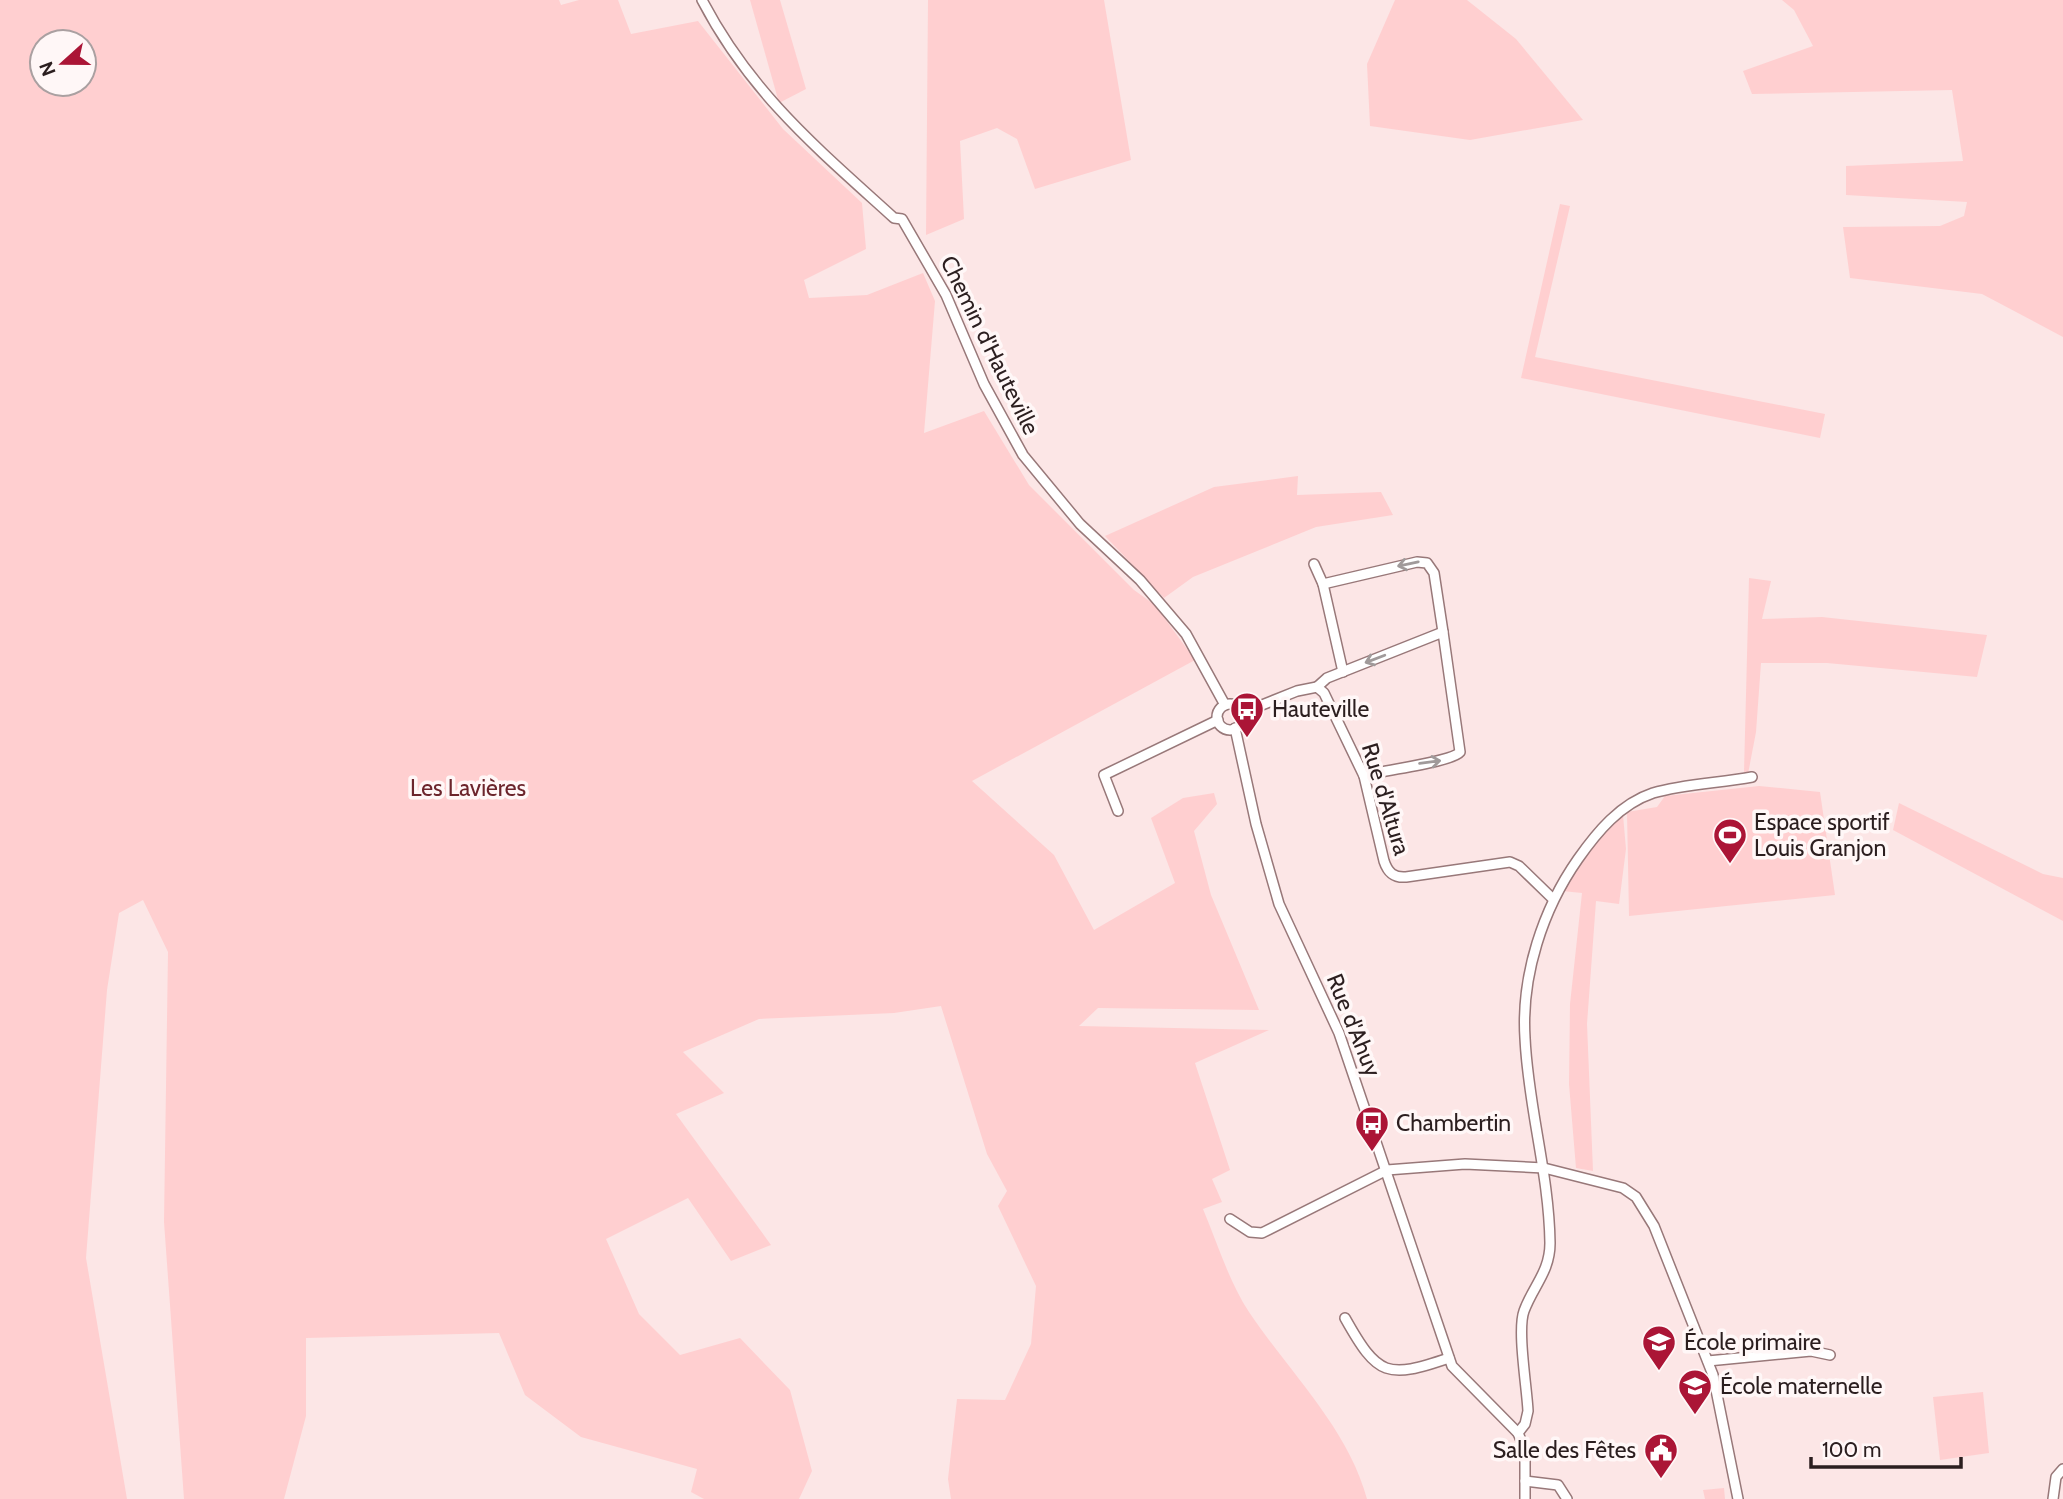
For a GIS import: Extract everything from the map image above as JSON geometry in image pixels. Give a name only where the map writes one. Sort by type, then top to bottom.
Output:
[{"type":"street","name":"Chemin d'Hauteville","points":[[702,0],[747,73],[780,114],[894,218],[902,219],[946,295],[984,384],[1023,455],[1080,524],[1140,580],[1186,634],[1225,705]]},
{"type":"street","points":[[1323,584],[1417,562],[1427,562],[1434,573],[1460,752],[1450,759],[1364,776]]},
{"type":"street","points":[[1314,564],[1323,584],[1343,671]]},
{"type":"street","points":[[1242,713],[1297,691],[1317,687],[1327,678],[1343,671],[1443,632]]},
{"type":"street","name":"Rue d'Altura","points":[[1317,687],[1330,703],[1364,776],[1384,861],[1390,873],[1406,877],[1510,862],[1519,866],[1552,898]]},
{"type":"street","points":[[1225,705],[1235,705],[1242,713],[1241,724],[1235,728],[1224,728],[1218,720],[1218,712],[1225,705]]},
{"type":"street","points":[[1118,811],[1104,775],[1218,720]]},
{"type":"street","name":"Rue d'Ahuy","points":[[1235,728],[1255,824],[1276,894],[1339,1033],[1449,1358],[1457,1374],[1518,1433]]},
{"type":"street","points":[[1525,1499],[1525,1450],[1518,1433],[1525,1424],[1528,1411],[1523,1312],[1549,1262],[1544,1168],[1525,1049],[1525,1016],[1531,968],[1552,898],[1605,824],[1631,803],[1652,793],[1752,777]]},
{"type":"street","points":[[1230,1219],[1250,1232],[1262,1233],[1387,1170],[1465,1164],[1544,1168],[1608,1182],[1636,1197],[1657,1233],[1708,1361],[1718,1391],[1738,1499]]},
{"type":"street","points":[[1345,1318],[1372,1358],[1396,1372],[1411,1371],[1449,1358]]},
{"type":"street","points":[[1708,1361],[1811,1350],[1830,1355]]},
{"type":"street","points":[[2053,1499],[2056,1476],[2063,1469]]},
{"type":"street","points":[[1525,1481],[1558,1485],[1567,1499]]},
{"type":"green space","name":"Les Lavières","points":[[0,0],[559,0],[561,5],[579,0],[618,0],[631,34],[698,21],[783,129],[862,203],[866,249],[804,280],[809,298],[867,295],[923,273],[935,301],[924,433],[984,411],[1029,485],[1134,590],[1155,605],[1195,660],[972,781],[1054,855],[1094,930],[1175,883],[1151,818],[1183,798],[1214,793],[1217,804],[1194,831],[1211,895],[1259,1010],[1098,1008],[1079,1026],[1269,1030],[1195,1063],[1230,1170],[1212,1179],[1222,1202],[1203,1209],[1229,1275],[1242,1300],[1332,1424],[1358,1473],[1367,1499],[951,1499],[948,1479],[957,1399],[1005,1400],[1031,1344],[1036,1286],[998,1206],[1007,1191],[987,1154],[941,1006],[894,1013],[759,1019],[683,1052],[724,1093],[676,1114],[771,1245],[731,1261],[688,1198],[606,1239],[639,1314],[680,1355],[740,1338],[790,1390],[812,1471],[799,1499],[704,1499],[691,1492],[697,1469],[581,1437],[525,1395],[499,1333],[306,1338],[306,1416],[284,1499],[184,1499],[164,1222],[168,952],[143,900],[119,913],[107,990],[86,1258],[127,1499],[0,1499]]},
{"type":"green space","points":[[750,0],[780,0],[806,89],[779,103]]},
{"type":"green space","points":[[928,0],[1104,0],[1131,160],[1035,189],[1017,139],[997,128],[960,141],[964,219],[926,235]]},
{"type":"green space","points":[[1395,0],[1467,0],[1516,39],[1583,120],[1470,140],[1370,126],[1367,64]]},
{"type":"green space","points":[[1782,0],[2063,0],[2063,337],[1982,294],[1850,278],[1843,227],[1940,226],[1964,216],[1967,202],[1846,195],[1846,166],[1963,161],[1952,90],[1752,94],[1743,71],[1813,46],[1794,10]]},
{"type":"green space","points":[[1560,204],[1570,206],[1535,357],[1825,414],[1820,438],[1521,378]]},
{"type":"green space","points":[[1298,476],[1297,495],[1381,492],[1393,515],[1316,527],[1193,577],[1164,598],[1105,536],[1214,487]]},
{"type":"green space","points":[[1749,578],[1771,581],[1762,619],[1822,617],[1987,635],[1977,677],[1827,663],[1761,663],[1756,732],[1748,774],[1744,772]]},
{"type":"green space","name":"Espace sportif Louis Granjon","points":[[1759,786],[1820,792],[1835,895],[1629,916],[1627,812],[1657,807],[1665,796]]},
{"type":"green space","points":[[1899,803],[2043,874],[2063,878],[2063,921],[1893,830]]},
{"type":"green space","points":[[1623,815],[1626,849],[1619,904],[1596,901],[1587,1024],[1593,1171],[1576,1168],[1569,1084],[1570,1004],[1582,893],[1562,891],[1599,839]]},
{"type":"green space","points":[[1983,1392],[1989,1453],[1940,1460],[1933,1397]]},
{"type":"green space","points":[[1724,1488],[1725,1499],[1705,1499],[1703,1490]]},
{"type":"place","name":"Hauteville","points":[[1247,739]]},
{"type":"place","name":"Espace sportif Louis Granjon","points":[[1730,865]]},
{"type":"place","name":"Chambertin","points":[[1372,1153]]},
{"type":"place","name":"École primaire","points":[[1659,1372]]},
{"type":"place","name":"École maternelle","points":[[1695,1416]]},
{"type":"place","name":"Salle des Fêtes","points":[[1661,1480]]}]
